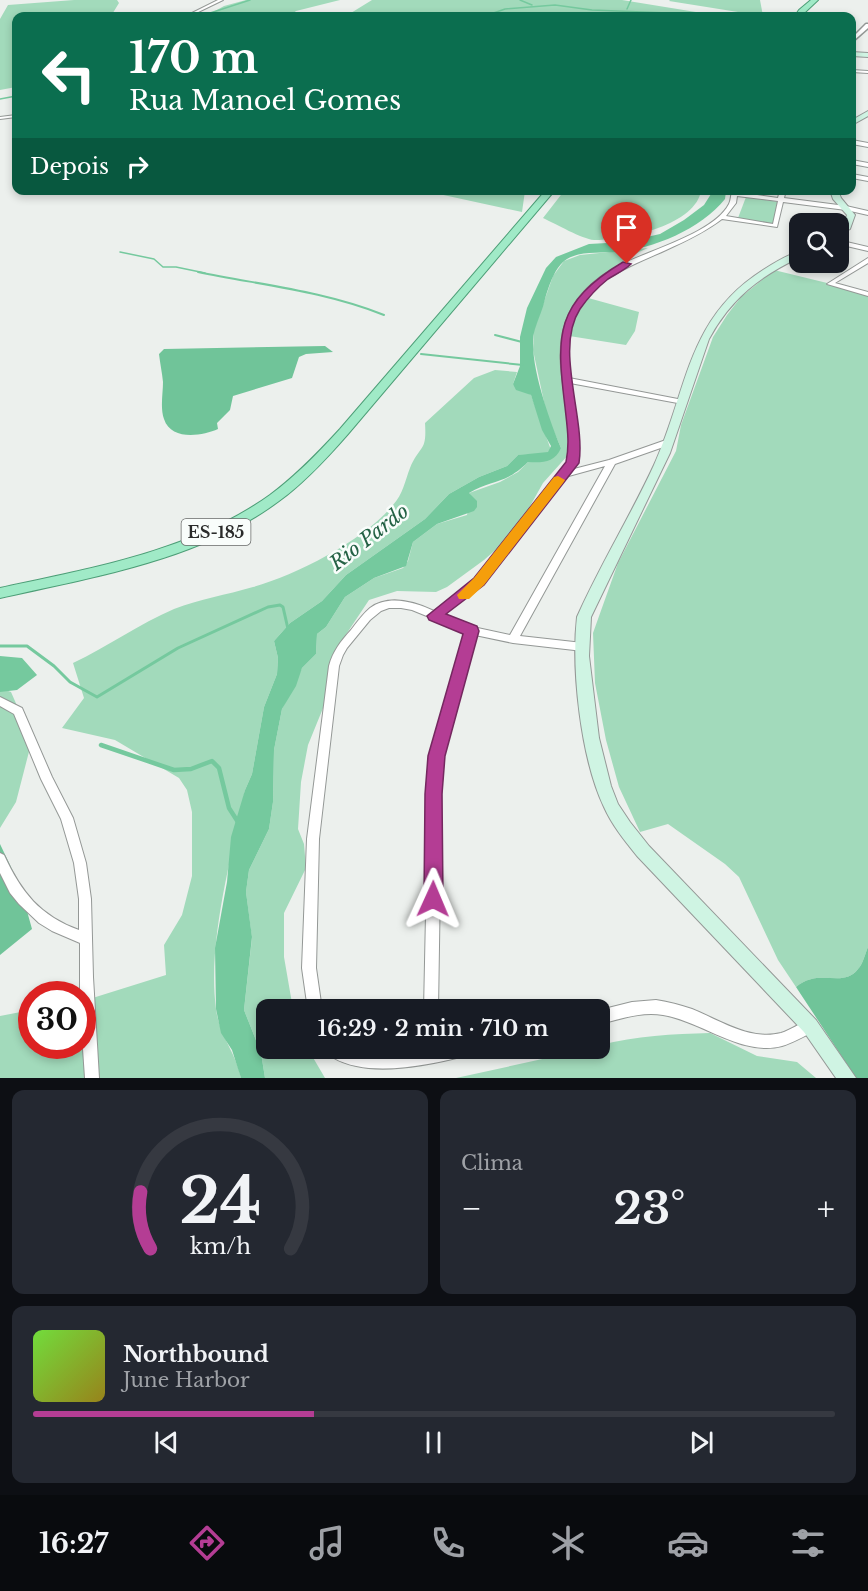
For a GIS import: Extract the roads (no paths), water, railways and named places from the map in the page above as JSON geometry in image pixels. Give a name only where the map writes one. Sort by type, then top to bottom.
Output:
[{"type":"main road","points":[[800,12],[815,0]]},
{"type":"main road","name":"ES-185","points":[[0,592],[141,561],[188,545],[241,519],[271,501],[296,481],[349,426],[547,195]]},
{"type":"main road","points":[[836,195],[848,213]]},
{"type":"main road","points":[[789,259],[758,276],[726,305],[705,339],[669,442],[650,485],[592,598],[582,626],[582,647],[597,768],[606,794],[619,820],[643,851],[810,1026],[847,1078]]},
{"type":"street","points":[[196,12],[221,0]]},
{"type":"street","points":[[856,37],[868,26]]},
{"type":"street","points":[[866,178],[867,186]]},
{"type":"street","points":[[434,616],[479,582],[573,461],[575,447],[566,335],[574,311],[584,297],[614,271],[698,233],[722,217],[738,195]]},
{"type":"street","points":[[751,195],[868,213]]},
{"type":"street","points":[[722,217],[776,225],[782,195]]},
{"type":"street","points":[[849,245],[868,249]]},
{"type":"street","points":[[868,260],[830,284],[868,294]]},
{"type":"street","points":[[568,380],[683,402]]},
{"type":"street","points":[[562,475],[612,462],[669,442]]},
{"type":"street","points":[[513,639],[612,462]]},
{"type":"street","points":[[313,999],[309,968],[313,839],[336,660],[342,646],[377,609],[385,605],[403,604],[471,631],[513,639],[582,647]]},
{"type":"street","points":[[431,999],[436,756],[471,631]]},
{"type":"street","points":[[0,701],[18,711],[67,819],[80,863],[86,899],[86,977],[92,1078]]},
{"type":"street","points":[[0,859],[13,886],[37,914],[59,930],[86,939]]},
{"type":"street","points":[[610,1015],[638,1008],[665,1008],[750,1038],[772,1041],[810,1026]]},
{"type":"street","points":[[347,1059],[364,1063],[390,1059]]},
{"type":"waterway","points":[[213,12],[250,0]]},
{"type":"waterway","points":[[520,0],[532,5]]},
{"type":"waterway","points":[[627,9],[631,0]]},
{"type":"waterway","points":[[496,12],[505,9],[555,5],[592,10],[642,12]]},
{"type":"waterway","points":[[0,99],[12,97]]},
{"type":"waterway","points":[[120,252],[154,259],[163,267],[176,267],[205,273]]},
{"type":"waterway","points":[[198,272],[315,294],[384,315]]},
{"type":"waterway","points":[[495,335],[522,342]]},
{"type":"waterway","points":[[421,354],[523,365]]},
{"type":"waterway","points":[[0,646],[27,646],[54,666],[70,682],[97,697],[178,648],[268,607],[280,605],[283,607],[288,629]]},
{"type":"waterway","points":[[101,745],[174,770],[191,769],[212,761],[219,768],[229,808],[238,822]]},
{"type":"water label","name":"Rio Pardo","points":[[369,537]]}]
